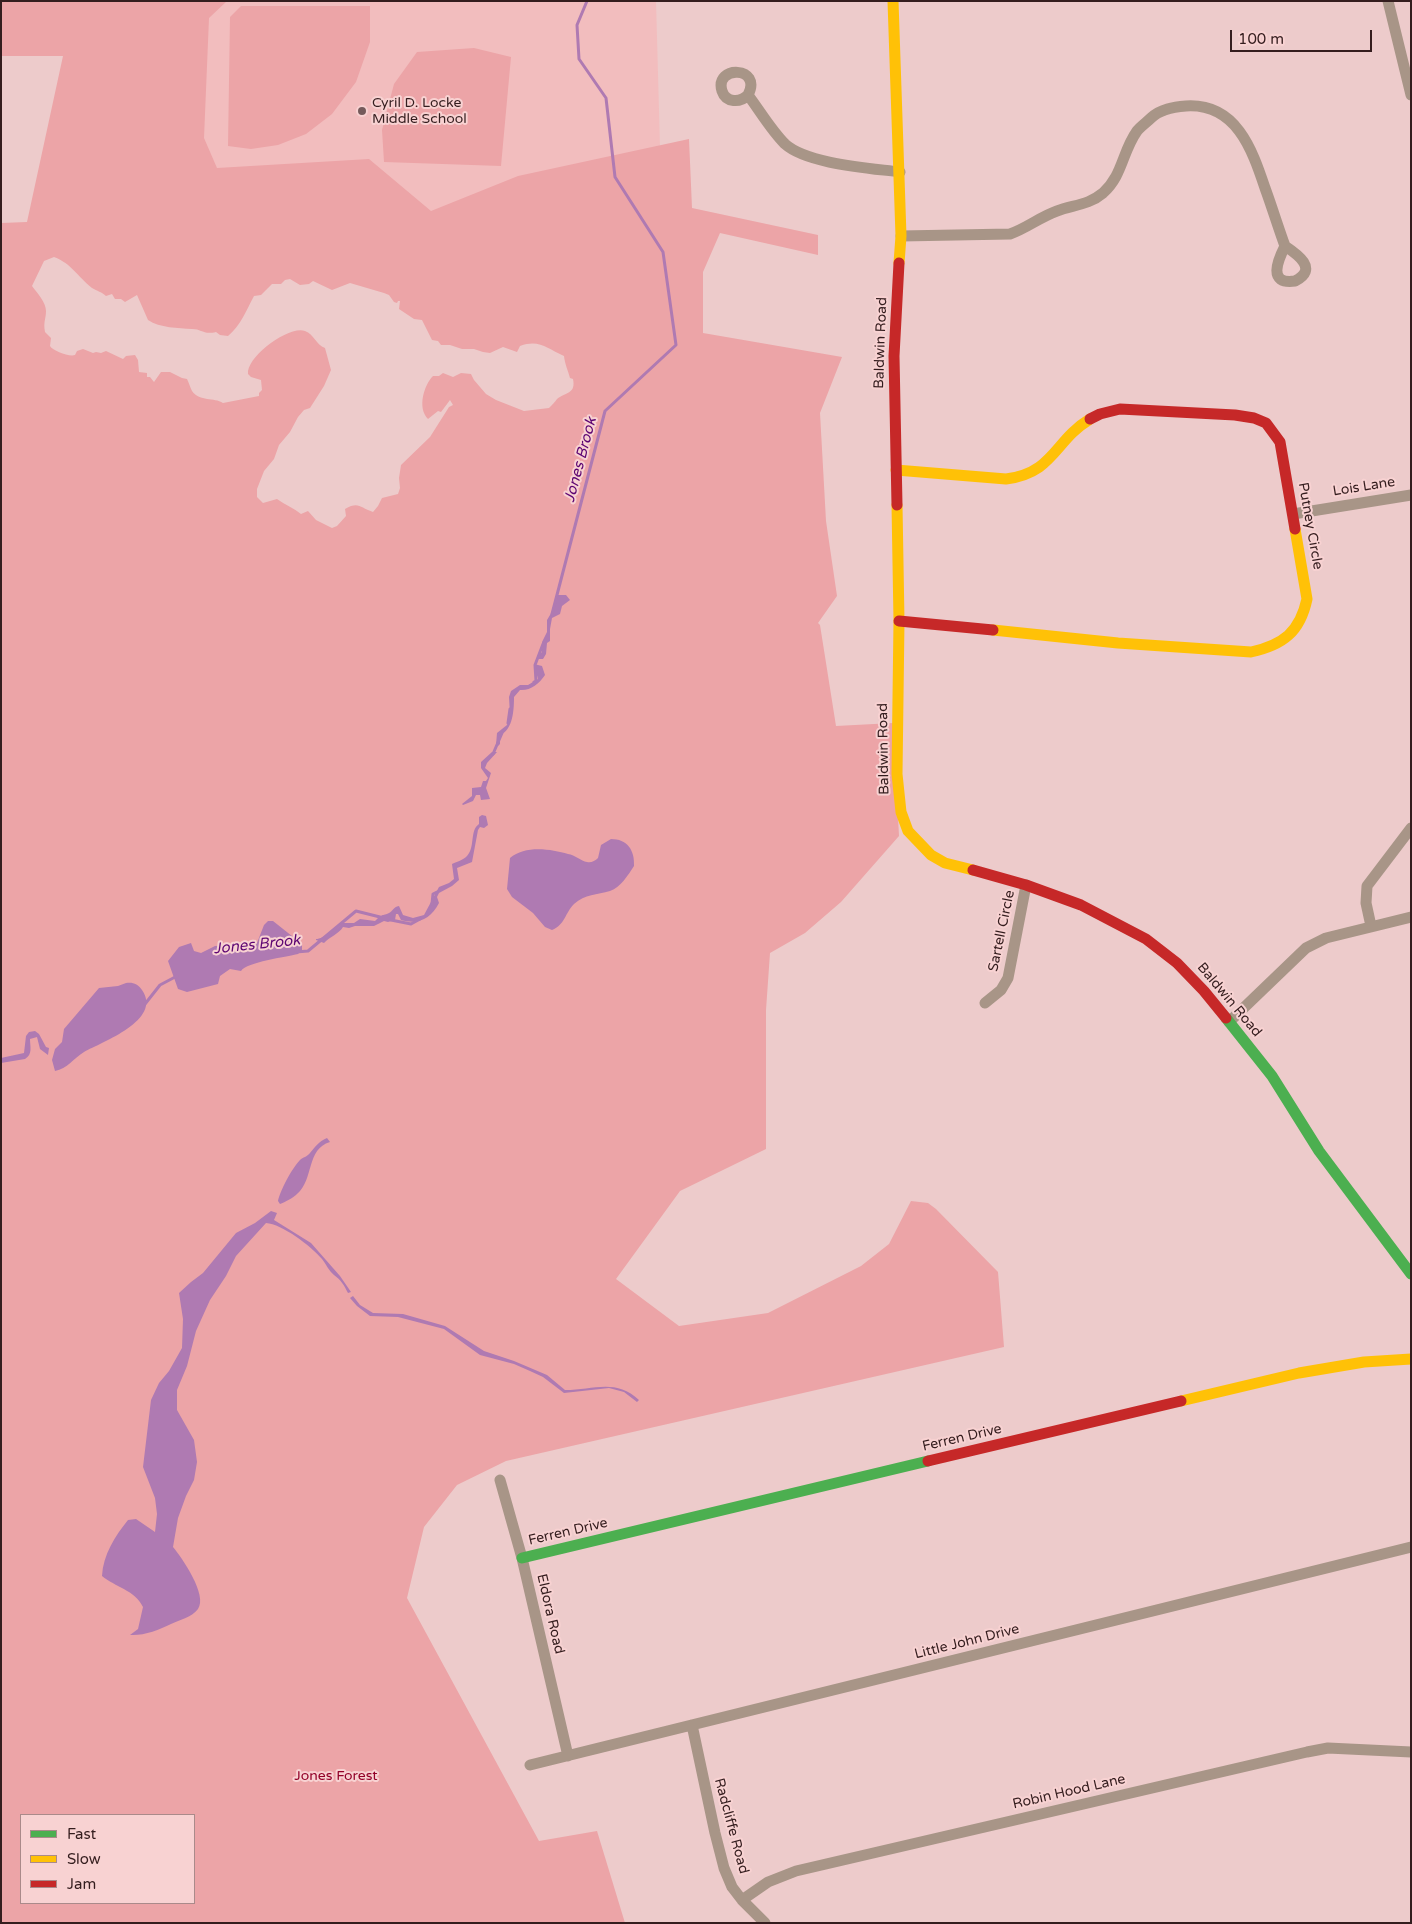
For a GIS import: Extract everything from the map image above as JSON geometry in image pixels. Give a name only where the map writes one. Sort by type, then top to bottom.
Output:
[{"type":"street","name":"Baldwin Road","points":[[893,1],[901,236],[894,356],[899,621],[897,782],[901,812],[908,831],[931,855],[945,863],[1026,886],[1081,905],[1146,939],[1177,963],[1191,976],[1272,1076],[1319,1151],[1411,1274]]},
{"type":"street","points":[[1388,1],[1411,95]]},
{"type":"street","points":[[748,95],[774,131],[787,145],[803,154],[819,160],[900,172]]},
{"type":"street","points":[[901,236],[1010,234],[1026,228],[1058,210],[1087,203],[1101,195],[1113,183],[1127,150],[1138,131],[1153,116],[1172,107],[1194,105],[1216,111],[1234,123],[1247,141],[1256,159],[1284,246]]},
{"type":"street","name":"Putney Circle","points":[[896,470],[1006,479],[1020,477],[1033,473],[1043,465],[1068,435],[1080,424],[1104,411],[1120,409],[1254,418],[1266,423],[1280,442],[1308,599],[1306,610],[1298,627],[1290,636],[1279,643],[1251,652],[1118,643],[899,621]]},
{"type":"street","name":"Lois Lane","points":[[1293,514],[1411,494]]},
{"type":"street","points":[[1371,926],[1366,903],[1367,886],[1411,828]]},
{"type":"street","name":"Sartell Circle","points":[[985,1003],[1001,990],[1008,978],[1026,886]]},
{"type":"street","points":[[1229,1022],[1306,948],[1326,938],[1411,917]]},
{"type":"street","name":"Ferren Drive","points":[[522,1558],[1299,1373],[1364,1362],[1411,1360]]},
{"type":"street","name":"Eldora Road","points":[[500,1480],[522,1558],[568,1756]]},
{"type":"street","name":"Little John Drive","points":[[530,1765],[1411,1547]]},
{"type":"street","name":"Radcliffe Road","points":[[692,1726],[714,1833],[724,1868],[732,1886],[742,1900],[765,1923]]},
{"type":"street","name":"Robin Hood Lane","points":[[742,1900],[768,1882],[796,1870],[1307,1752],[1328,1748],[1411,1752]]},
{"type":"shaded area","name":"Cyril D. Locke Middle School","points":[[83,1],[656,1],[662,220],[147,242]]},
{"type":"green space","name":"Jones Forest","points":[[1,1],[227,1],[209,18],[204,138],[217,168],[369,159],[431,211],[518,176],[689,139],[692,208],[818,235],[818,255],[720,233],[703,272],[703,333],[842,357],[820,413],[826,521],[837,596],[818,623],[820,625],[836,726],[893,723],[899,836],[841,902],[805,933],[770,953],[766,1010],[766,1149],[680,1191],[616,1279],[679,1326],[768,1313],[861,1266],[889,1244],[911,1201],[928,1203],[998,1272],[1004,1347],[506,1461],[457,1485],[424,1527],[407,1598],[539,1841],[597,1831],[625,1923],[1,1923],[1,223],[27,222],[63,56],[1,56]],"holes":[[[54,257],[92,288],[106,296],[112,294],[115,299],[121,299],[125,302],[137,295],[148,320],[153,323],[169,327],[195,329],[208,333],[216,332],[220,335],[228,336],[240,322],[254,296],[261,295],[272,284],[281,284],[285,280],[290,279],[300,285],[309,284],[313,281],[332,290],[350,283],[389,295],[394,302],[400,301],[399,309],[414,319],[422,320],[432,340],[438,341],[441,345],[490,353],[503,347],[517,352],[520,346],[527,344],[538,344],[548,348],[564,356],[570,378],[573,379],[574,384],[570,392],[557,399],[549,408],[524,411],[486,394],[471,374],[461,373],[453,377],[443,373],[439,376],[433,376],[427,385],[422,403],[428,419],[438,411],[441,412],[450,400],[453,405],[449,407],[430,437],[401,465],[398,494],[382,498],[373,512],[357,505],[345,509],[346,516],[337,526],[332,528],[316,520],[308,511],[301,514],[277,499],[263,503],[257,497],[257,489],[264,471],[274,459],[279,445],[290,432],[298,417],[304,410],[310,408],[324,386],[331,370],[325,348],[311,334],[298,330],[279,337],[254,359],[249,367],[248,374],[261,380],[262,390],[259,396],[223,403],[199,397],[192,391],[187,379],[170,372],[161,372],[154,382],[150,377],[147,377],[147,373],[139,372],[138,360],[135,355],[126,356],[123,359],[106,351],[93,353],[83,349],[77,351],[75,355],[69,355],[54,350],[50,346],[51,338],[44,329],[45,304],[32,286],[44,261]]]},
{"type":"green space","points":[[241,6],[370,6],[370,42],[356,82],[332,114],[306,134],[278,145],[251,149],[228,146],[230,17]]},
{"type":"green space","points":[[474,48],[511,57],[501,166],[384,162],[382,130],[394,84],[417,52]]},
{"type":"water","points":[[558,595],[566,595],[570,600],[562,606],[560,614],[552,618],[550,641],[547,643],[546,654],[543,659],[538,659],[537,657],[542,652],[542,642],[547,632],[547,620]]},
{"type":"water","points":[[534,664],[542,666],[545,675],[534,686],[520,690],[514,697],[512,719],[508,729],[500,735],[500,744],[498,746],[496,745],[497,733],[507,725],[510,715],[509,697],[511,691],[520,685],[528,685],[538,679]]},
{"type":"water","points":[[492,752],[497,752],[485,768],[491,773],[486,788],[490,799],[481,800],[480,795],[476,795],[473,801],[463,805],[472,796],[472,788],[481,787],[483,781],[486,781],[488,778],[481,768],[481,762]]},
{"type":"water","points":[[482,815],[486,816],[488,825],[484,828],[480,827],[478,830],[472,862],[457,868],[459,880],[439,893],[437,897],[439,903],[428,917],[413,922],[401,920],[398,914],[396,914],[395,920],[384,921],[374,926],[343,927],[324,943],[316,940],[331,933],[343,923],[354,923],[360,919],[375,921],[399,906],[403,915],[413,918],[424,915],[439,887],[454,879],[452,864],[465,858],[469,853],[474,831],[479,824],[479,817]]},
{"type":"water","points":[[611,839],[621,841],[629,846],[633,855],[634,866],[618,887],[587,897],[574,904],[560,925],[552,930],[545,927],[533,913],[512,897],[507,889],[510,858],[516,854],[538,849],[571,855],[590,862],[598,858],[601,845]]},
{"type":"water","points":[[268,921],[273,921],[302,944],[302,950],[298,954],[267,960],[251,965],[241,971],[230,969],[220,976],[218,984],[187,992],[178,989],[168,961],[179,947],[191,943],[194,951],[201,953],[215,946],[257,943],[264,925]]},
{"type":"water","points":[[133,983],[139,986],[146,1001],[144,1011],[138,1020],[116,1036],[84,1052],[67,1066],[55,1071],[52,1060],[55,1049],[62,1042],[64,1029],[99,988]]},
{"type":"water","points":[[35,1031],[39,1034],[46,1047],[49,1048],[48,1055],[40,1049],[37,1037],[30,1039],[31,1048],[28,1057],[1,1063],[1,1058],[24,1053],[26,1036],[29,1032]]},
{"type":"water","points":[[327,1138],[330,1142],[317,1151],[302,1188],[293,1197],[280,1204],[278,1201],[279,1197],[293,1168],[319,1143]]},
{"type":"water","points":[[271,1211],[277,1213],[274,1220],[311,1243],[340,1276],[351,1292],[348,1293],[344,1285],[311,1248],[296,1236],[273,1224],[266,1223],[236,1256],[226,1276],[210,1300],[196,1331],[187,1366],[177,1390],[177,1410],[194,1440],[197,1462],[194,1480],[178,1518],[173,1547],[193,1577],[200,1595],[200,1603],[198,1609],[186,1618],[151,1632],[130,1635],[138,1629],[143,1607],[130,1593],[102,1576],[103,1568],[110,1546],[128,1520],[136,1519],[155,1532],[157,1514],[155,1498],[143,1467],[151,1400],[159,1383],[169,1371],[182,1348],[183,1319],[179,1293],[203,1273],[236,1233],[255,1223]]},
{"type":"water","points":[[353,1296],[360,1305],[373,1313],[403,1314],[445,1326],[484,1351],[547,1375],[565,1390],[613,1387],[630,1393],[639,1400],[637,1402],[624,1392],[609,1388],[564,1393],[543,1377],[530,1371],[514,1364],[480,1355],[444,1329],[398,1317],[370,1316],[350,1298]]},
{"type":"waterway","name":"Jones Brook","points":[[552,614],[605,411],[676,345],[663,252],[615,177],[606,98],[579,59],[577,25],[587,1]]},
{"type":"waterway","name":"Jones Brook","points":[[534,682],[536,681],[535,665],[543,644]]},
{"type":"waterway","name":"Jones Brook","points":[[508,723],[510,709]]},
{"type":"waterway","name":"Jones Brook","points":[[493,754],[502,733]]},
{"type":"waterway","name":"Jones Brook","points":[[432,904],[433,894],[437,892]]},
{"type":"waterway","name":"Jones Brook","points":[[296,952],[308,951],[356,911],[380,917]]},
{"type":"waterway","name":"Jones Brook","points":[[391,920],[411,924],[420,919]]},
{"type":"waterway","name":"Jones Brook","points":[[145,1004],[160,985],[177,976]]},
{"type":"traffic: fast","points":[[1226,1018],[1272,1076],[1319,1151],[1411,1274]]},
{"type":"traffic: fast","points":[[522,1558],[928,1461]]},
{"type":"traffic: slow","points":[[893,1],[901,236],[899,263]]},
{"type":"traffic: slow","points":[[896,470],[1006,479],[1022,476],[1044,463],[1068,437],[1090,419]]},
{"type":"traffic: slow","points":[[897,505],[899,621],[897,774],[901,812],[908,831],[931,855],[945,863],[973,870]]},
{"type":"traffic: slow","points":[[993,630],[1118,643],[1251,652],[1262,649],[1281,641],[1288,635],[1295,628],[1304,610],[1307,599],[1295,529]]},
{"type":"traffic: slow","points":[[1181,1401],[1299,1373],[1364,1362],[1411,1359]]},
{"type":"traffic: jam","points":[[897,505],[894,356],[899,263]]},
{"type":"traffic: jam","points":[[1090,419],[1100,414],[1120,409],[1235,415],[1254,418],[1266,423],[1280,442],[1295,529]]},
{"type":"traffic: jam","points":[[899,621],[993,630]]},
{"type":"traffic: jam","points":[[973,870],[1026,885],[1081,905],[1146,939],[1177,963],[1204,991],[1226,1018]]},
{"type":"traffic: jam","points":[[928,1461],[1181,1401]]},
{"type":"place","name":"Cyril D. Locke Middle School","points":[[362,111]]}]
